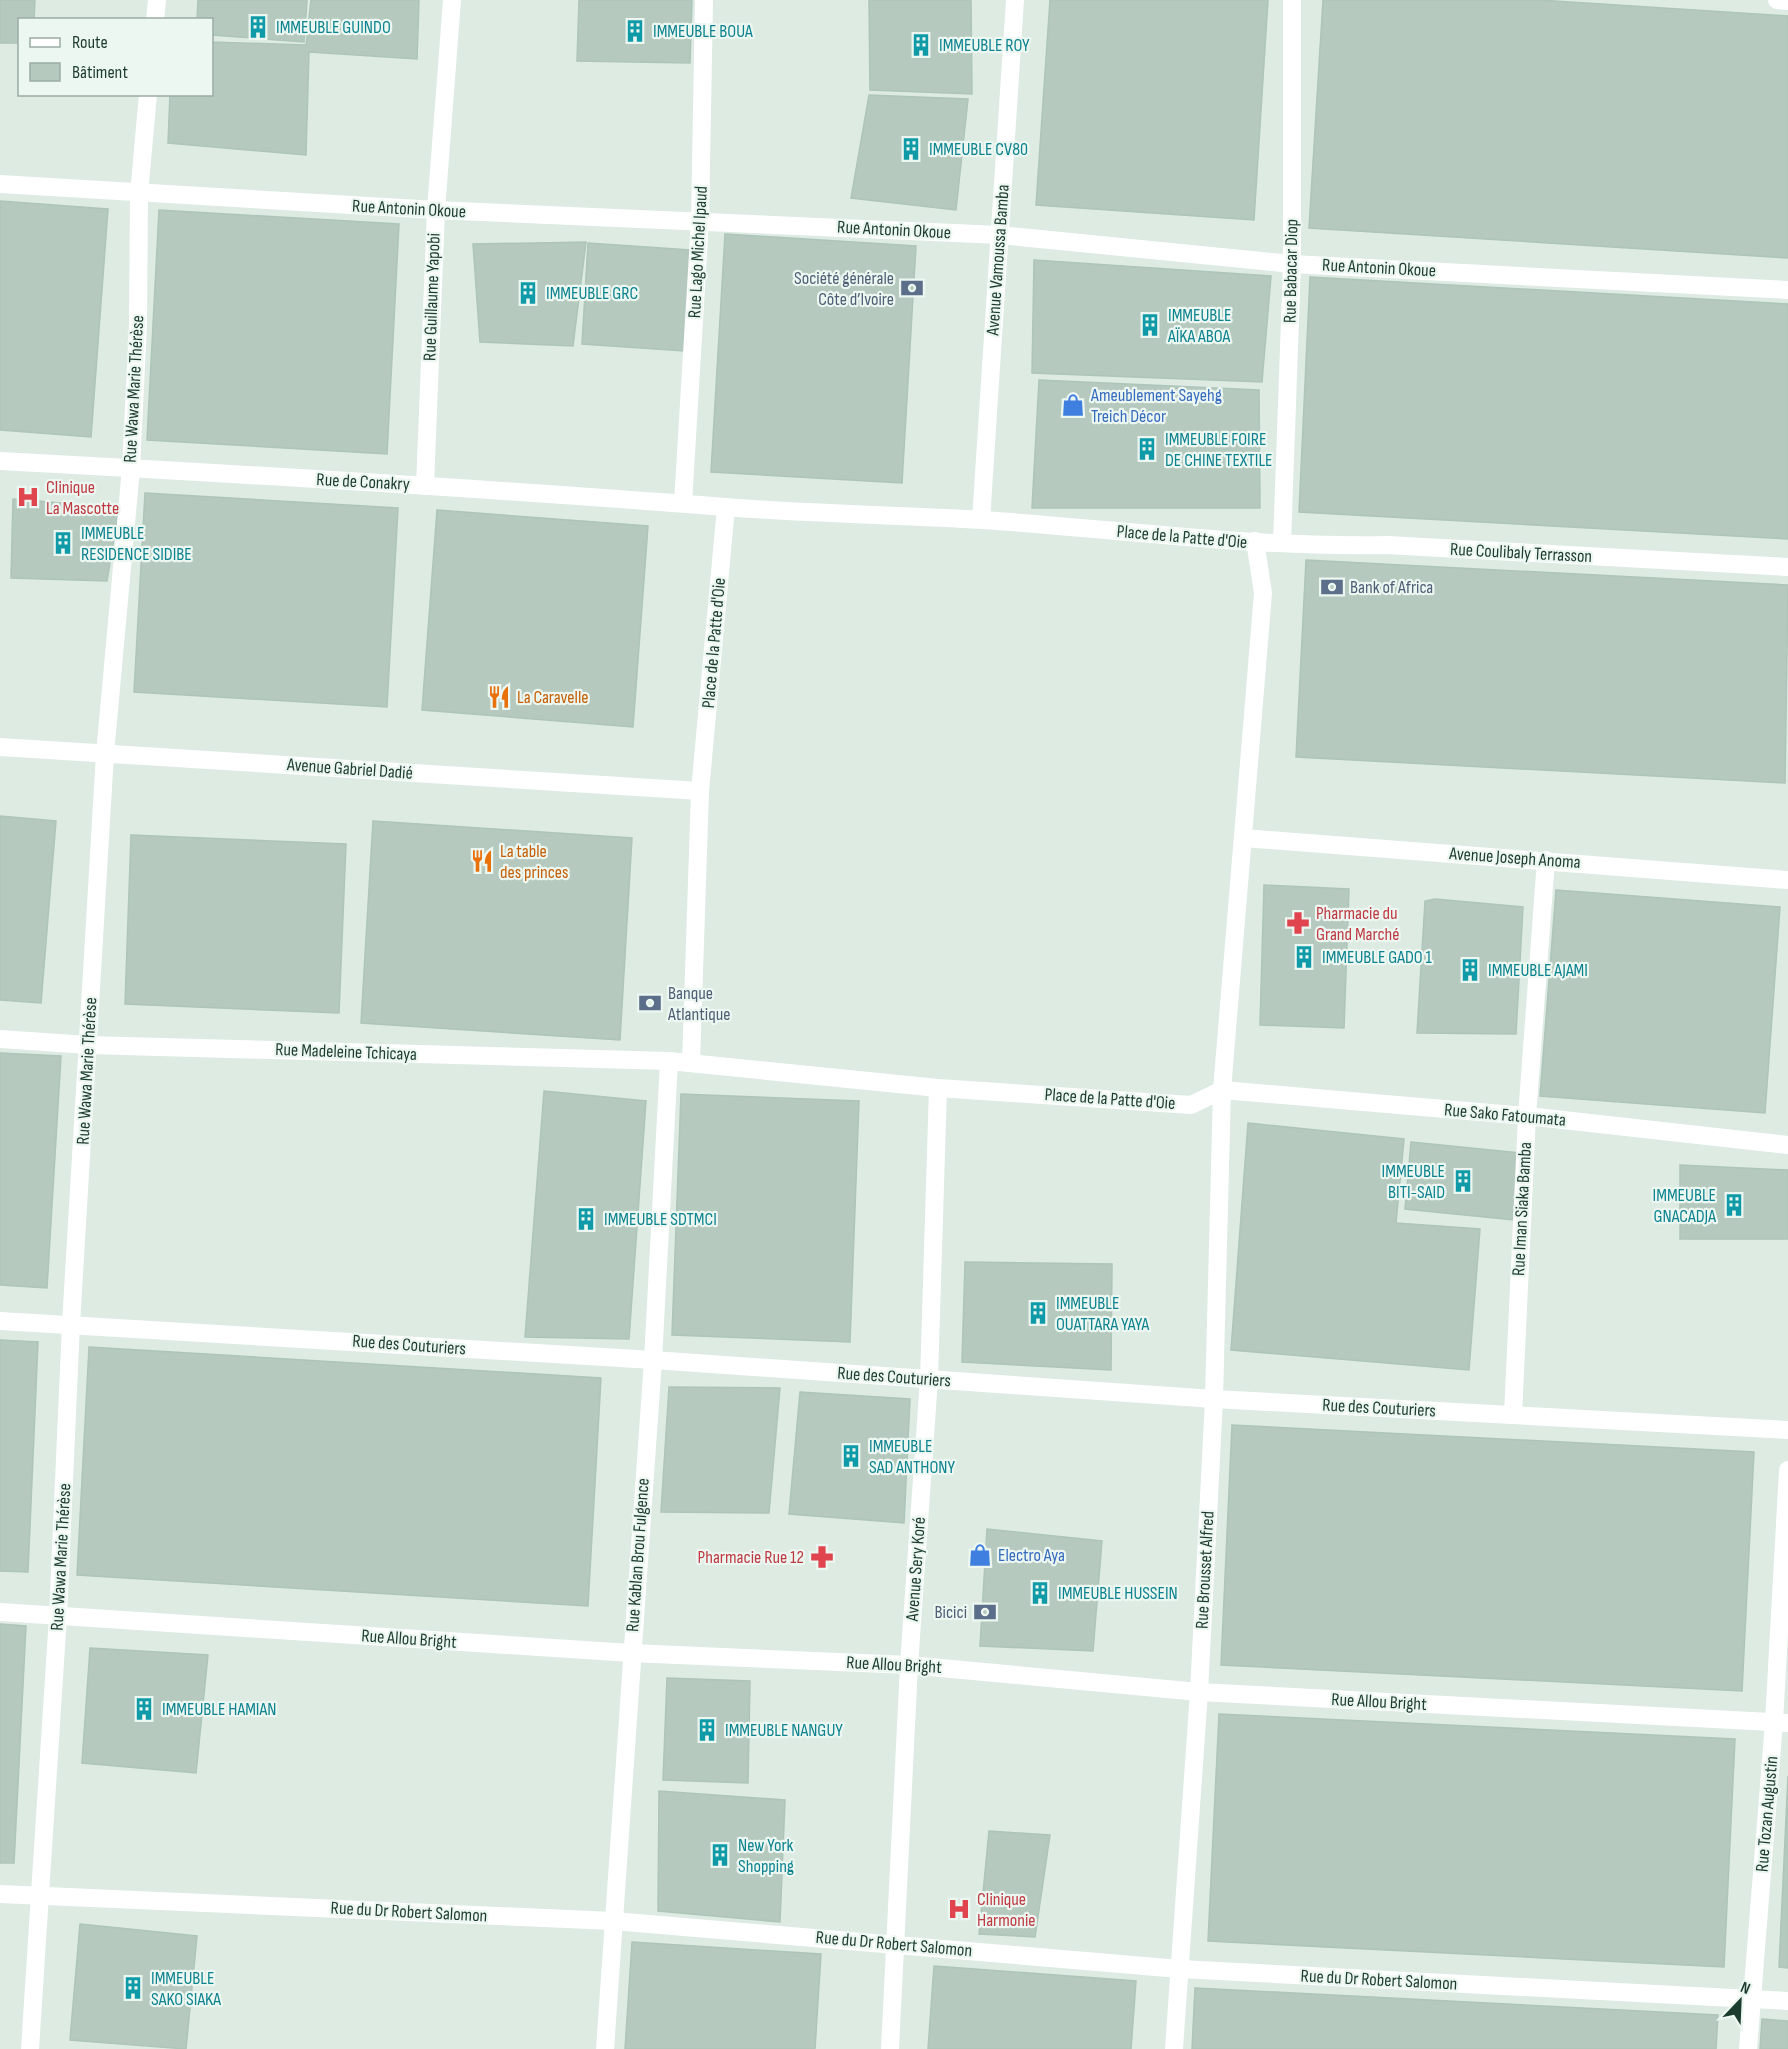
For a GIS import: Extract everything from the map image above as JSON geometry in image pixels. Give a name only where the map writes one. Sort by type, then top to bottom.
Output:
[{"type":"street","points":[[155,18],[157,0]]},
{"type":"street","name":"Rue Guillaume Yapobi","points":[[425,486],[436,210],[452,0]]},
{"type":"street","name":"Rue Lago Michel Ipaud","points":[[683,503],[700,221],[704,0]]},
{"type":"street","name":"Avenue Vamoussa Bamba","points":[[981,520],[1015,0]]},
{"type":"street","name":"Rue Babacar Diop","points":[[1282,543],[1292,264],[1292,0]]},
{"type":"street","points":[[1778,0],[1788,1]]},
{"type":"street","name":"Rue Wawa Marie Thérèse","points":[[30,2049],[42,1896],[58,1616],[71,1324],[105,754],[131,468],[138,325],[139,194],[148,96]]},
{"type":"street","name":"Rue Antonin Okoue","points":[[0,184],[436,210],[1000,235],[1292,264],[1788,290]]},
{"type":"street","name":"Rue de Conakry","points":[[0,462],[425,486],[726,507]]},
{"type":"street","name":"Place de la Patte d'Oie","points":[[726,507],[981,520],[1255,541],[1263,593],[1222,1090],[1191,1105],[938,1088],[692,1062],[700,791],[726,507]]},
{"type":"street","name":"Rue Coulibaly Terrasson","points":[[1255,541],[1339,546],[1387,545],[1788,567]]},
{"type":"street","name":"Avenue Gabriel Dadié","points":[[0,747],[700,791]]},
{"type":"street","name":"Avenue Joseph Anoma","points":[[1243,838],[1788,880]]},
{"type":"street","name":"Rue Iman Siaka Bamba","points":[[1513,1415],[1527,1116],[1546,860]]},
{"type":"street","name":"Rue Madeleine Tchicaya","points":[[0,1039],[88,1045],[692,1062]]},
{"type":"street","name":"Rue Kablan Brou Fulgence","points":[[605,2049],[652,1360],[669,1061]]},
{"type":"street","name":"Avenue Sery Koré","points":[[890,2049],[909,1665],[929,1379],[938,1088]]},
{"type":"street","name":"Rue Sako Fatoumata","points":[[1222,1090],[1527,1116],[1788,1145]]},
{"type":"street","name":"Rue Brousset Alfred","points":[[1174,2049],[1199,1692],[1214,1399],[1222,1090]]},
{"type":"street","name":"Rue des Couturiers","points":[[0,1321],[652,1360],[1214,1399],[1788,1430]]},
{"type":"street","name":"Rue Tozan Augustin","points":[[1748,2049],[1781,1723],[1788,1470]]},
{"type":"street","name":"Rue Allou Bright","points":[[0,1612],[631,1653],[909,1665],[1199,1692],[1781,1723]]},
{"type":"street","name":"Rue du Dr Robert Salomon","points":[[0,1894],[613,1922],[1180,1969],[1788,2001]]},
{"type":"building","points":[[0,0],[35,0],[34,18],[18,18],[18,43],[0,43]]},
{"type":"building","name":"IMMEUBLE GUINDO","points":[[198,0],[307,0],[304,42],[213,35],[213,18],[197,18]]},
{"type":"building","points":[[311,0],[419,0],[417,59],[309,52],[306,155],[168,143],[170,96],[213,96],[213,42],[306,45]]},
{"type":"building","name":"IMMEUBLE BOUA","points":[[579,0],[692,0],[690,63],[577,61]]},
{"type":"building","name":"IMMEUBLE ROY","points":[[869,0],[971,0],[972,94],[870,90]]},
{"type":"building","points":[[1050,0],[1268,0],[1254,220],[1036,205]]},
{"type":"building","points":[[1323,0],[1539,0],[1788,16],[1788,258],[1309,228]]},
{"type":"building","name":"IMMEUBLE CV80","points":[[869,95],[968,99],[956,210],[851,198]]},
{"type":"building","points":[[0,201],[108,209],[91,437],[0,430]]},
{"type":"building","points":[[159,210],[399,224],[387,454],[147,440]]},
{"type":"building","points":[[725,234],[916,246],[902,483],[711,472]]},
{"type":"building","name":"IMMEUBLE GRC","points":[[586,242],[573,346],[480,342],[473,244]]},
{"type":"building","points":[[588,243],[690,250],[684,351],[582,344]]},
{"type":"building","name":"IMMEUBLE AÏKA ABOA","points":[[1034,260],[1271,276],[1262,382],[1032,373]]},
{"type":"building","points":[[1310,277],[1788,304],[1788,539],[1299,512]]},
{"type":"building","name":"IMMEUBLE FOIRE DE CHINE TEXTILE","points":[[1039,380],[1259,390],[1260,508],[1032,508]]},
{"type":"building","points":[[145,493],[398,508],[387,707],[134,692]]},
{"type":"building","name":"IMMEUBLE RESIDENCE SIDIBE","points":[[13,499],[119,508],[107,581],[11,578]]},
{"type":"building","points":[[437,510],[648,526],[633,727],[422,710]]},
{"type":"building","points":[[1306,560],[1788,585],[1785,783],[1296,757]]},
{"type":"building","points":[[0,816],[56,821],[41,1003],[0,1000]]},
{"type":"building","points":[[373,821],[632,838],[620,1040],[361,1023]]},
{"type":"building","points":[[131,835],[346,844],[339,1013],[125,1004]]},
{"type":"building","name":"IMMEUBLE GADO 1","points":[[1264,885],[1349,889],[1344,1028],[1260,1025]]},
{"type":"building","points":[[1556,890],[1780,907],[1765,1113],[1540,1096]]},
{"type":"building","name":"IMMEUBLE AJAMI","points":[[1435,899],[1523,907],[1516,1034],[1417,1033],[1425,901]]},
{"type":"building","points":[[0,1053],[61,1056],[47,1288],[0,1285]]},
{"type":"building","name":"IMMEUBLE SDTMCI","points":[[544,1091],[646,1101],[629,1339],[525,1337]]},
{"type":"building","points":[[681,1094],[859,1101],[850,1342],[672,1335]]},
{"type":"building","points":[[1248,1123],[1404,1139],[1396,1223],[1480,1229],[1469,1370],[1231,1350]]},
{"type":"building","name":"IMMEUBLE BITI-SAID","points":[[1411,1142],[1520,1153],[1514,1220],[1405,1209]]},
{"type":"building","name":"IMMEUBLE GNACADJA","points":[[1680,1165],[1788,1170],[1788,1239],[1680,1239]]},
{"type":"building","name":"IMMEUBLE OUATTARA YAYA","points":[[965,1262],[1112,1264],[1111,1370],[962,1362]]},
{"type":"building","points":[[0,1340],[38,1342],[28,1572],[0,1571]]},
{"type":"building","points":[[89,1347],[601,1378],[588,1606],[77,1575]]},
{"type":"building","points":[[669,1387],[780,1388],[769,1513],[661,1512]]},
{"type":"building","name":"IMMEUBLE SAD ANTHONY","points":[[800,1392],[910,1399],[904,1523],[789,1514]]},
{"type":"building","points":[[1232,1425],[1754,1452],[1742,1691],[1221,1665]]},
{"type":"building","name":"IMMEUBLE HUSSEIN","points":[[987,1529],[1102,1541],[1093,1651],[980,1646]]},
{"type":"building","points":[[0,1624],[26,1626],[14,1863],[0,1863]]},
{"type":"building","name":"IMMEUBLE HAMIAN","points":[[90,1648],[208,1655],[196,1773],[82,1763]]},
{"type":"building","name":"IMMEUBLE NANGUY","points":[[667,1678],[750,1681],[748,1783],[663,1780]]},
{"type":"building","points":[[1219,1714],[1735,1739],[1724,1967],[1208,1941]]},
{"type":"building","points":[[1788,1776],[1788,1968],[1779,1967]]},
{"type":"building","name":"New York Shopping","points":[[659,1791],[785,1800],[780,1922],[658,1911]]},
{"type":"building","points":[[989,1831],[1050,1835],[1035,1937],[979,1934]]},
{"type":"building","name":"IMMEUBLE SAKO SIAKA","points":[[80,1924],[197,1936],[186,2049],[70,2040]]},
{"type":"building","points":[[632,1942],[821,1954],[815,2049],[625,2049]]},
{"type":"building","points":[[934,1966],[1136,1981],[1131,2049],[928,2049]]},
{"type":"building","points":[[1195,1988],[1718,2015],[1716,2049],[1192,2049]]},
{"type":"building","points":[[1762,2019],[1788,2021],[1788,2049],[1760,2049]]},
{"type":"place","name":"IMMEUBLE GUINDO","points":[[258,27]]},
{"type":"place","name":"IMMEUBLE BOUA","points":[[635,31]]},
{"type":"place","name":"IMMEUBLE ROY","points":[[921,45]]},
{"type":"place","name":"IMMEUBLE CV80","points":[[911,149]]},
{"type":"place","name":"Société générale Côte d’Ivoire","points":[[912,288]]},
{"type":"place","name":"IMMEUBLE GRC","points":[[528,293]]},
{"type":"place","name":"IMMEUBLE AÏKA ABOA","points":[[1150,325]]},
{"type":"place","name":"Ameublement Sayehg Treich Décor","points":[[1073,405]]},
{"type":"place","name":"IMMEUBLE FOIRE DE CHINE TEXTILE","points":[[1147,449]]},
{"type":"place","name":"Clinique La Mascotte","points":[[28,497]]},
{"type":"place","name":"IMMEUBLE RESIDENCE SIDIBE","points":[[63,543]]},
{"type":"place","name":"Bank of Africa","points":[[1332,587]]},
{"type":"place","name":"La Caravelle","points":[[499,697]]},
{"type":"place","name":"La table des princes","points":[[482,861]]},
{"type":"place","name":"Pharmacie du Grand Marché","points":[[1298,923]]},
{"type":"place","name":"IMMEUBLE GADO 1","points":[[1304,957]]},
{"type":"place","name":"IMMEUBLE AJAMI","points":[[1470,970]]},
{"type":"place","name":"Banque Atlantique","points":[[650,1003]]},
{"type":"place","name":"IMMEUBLE BITI-SAID","points":[[1463,1181]]},
{"type":"place","name":"IMMEUBLE GNACADJA","points":[[1734,1205]]},
{"type":"place","name":"IMMEUBLE SDTMCI","points":[[586,1219]]},
{"type":"place","name":"IMMEUBLE OUATTARA YAYA","points":[[1038,1313]]},
{"type":"place","name":"IMMEUBLE SAD ANTHONY","points":[[851,1456]]},
{"type":"place","name":"Electro Aya","points":[[980,1555]]},
{"type":"place","name":"Pharmacie Rue 12","points":[[822,1557]]},
{"type":"place","name":"IMMEUBLE HUSSEIN","points":[[1040,1593]]},
{"type":"place","name":"Bicici","points":[[985,1612]]},
{"type":"place","name":"IMMEUBLE HAMIAN","points":[[144,1709]]},
{"type":"place","name":"IMMEUBLE NANGUY","points":[[707,1730]]},
{"type":"place","name":"New York Shopping","points":[[720,1855]]},
{"type":"place","name":"Clinique Harmonie","points":[[959,1909]]},
{"type":"place","name":"IMMEUBLE SAKO SIAKA","points":[[133,1988]]}]
